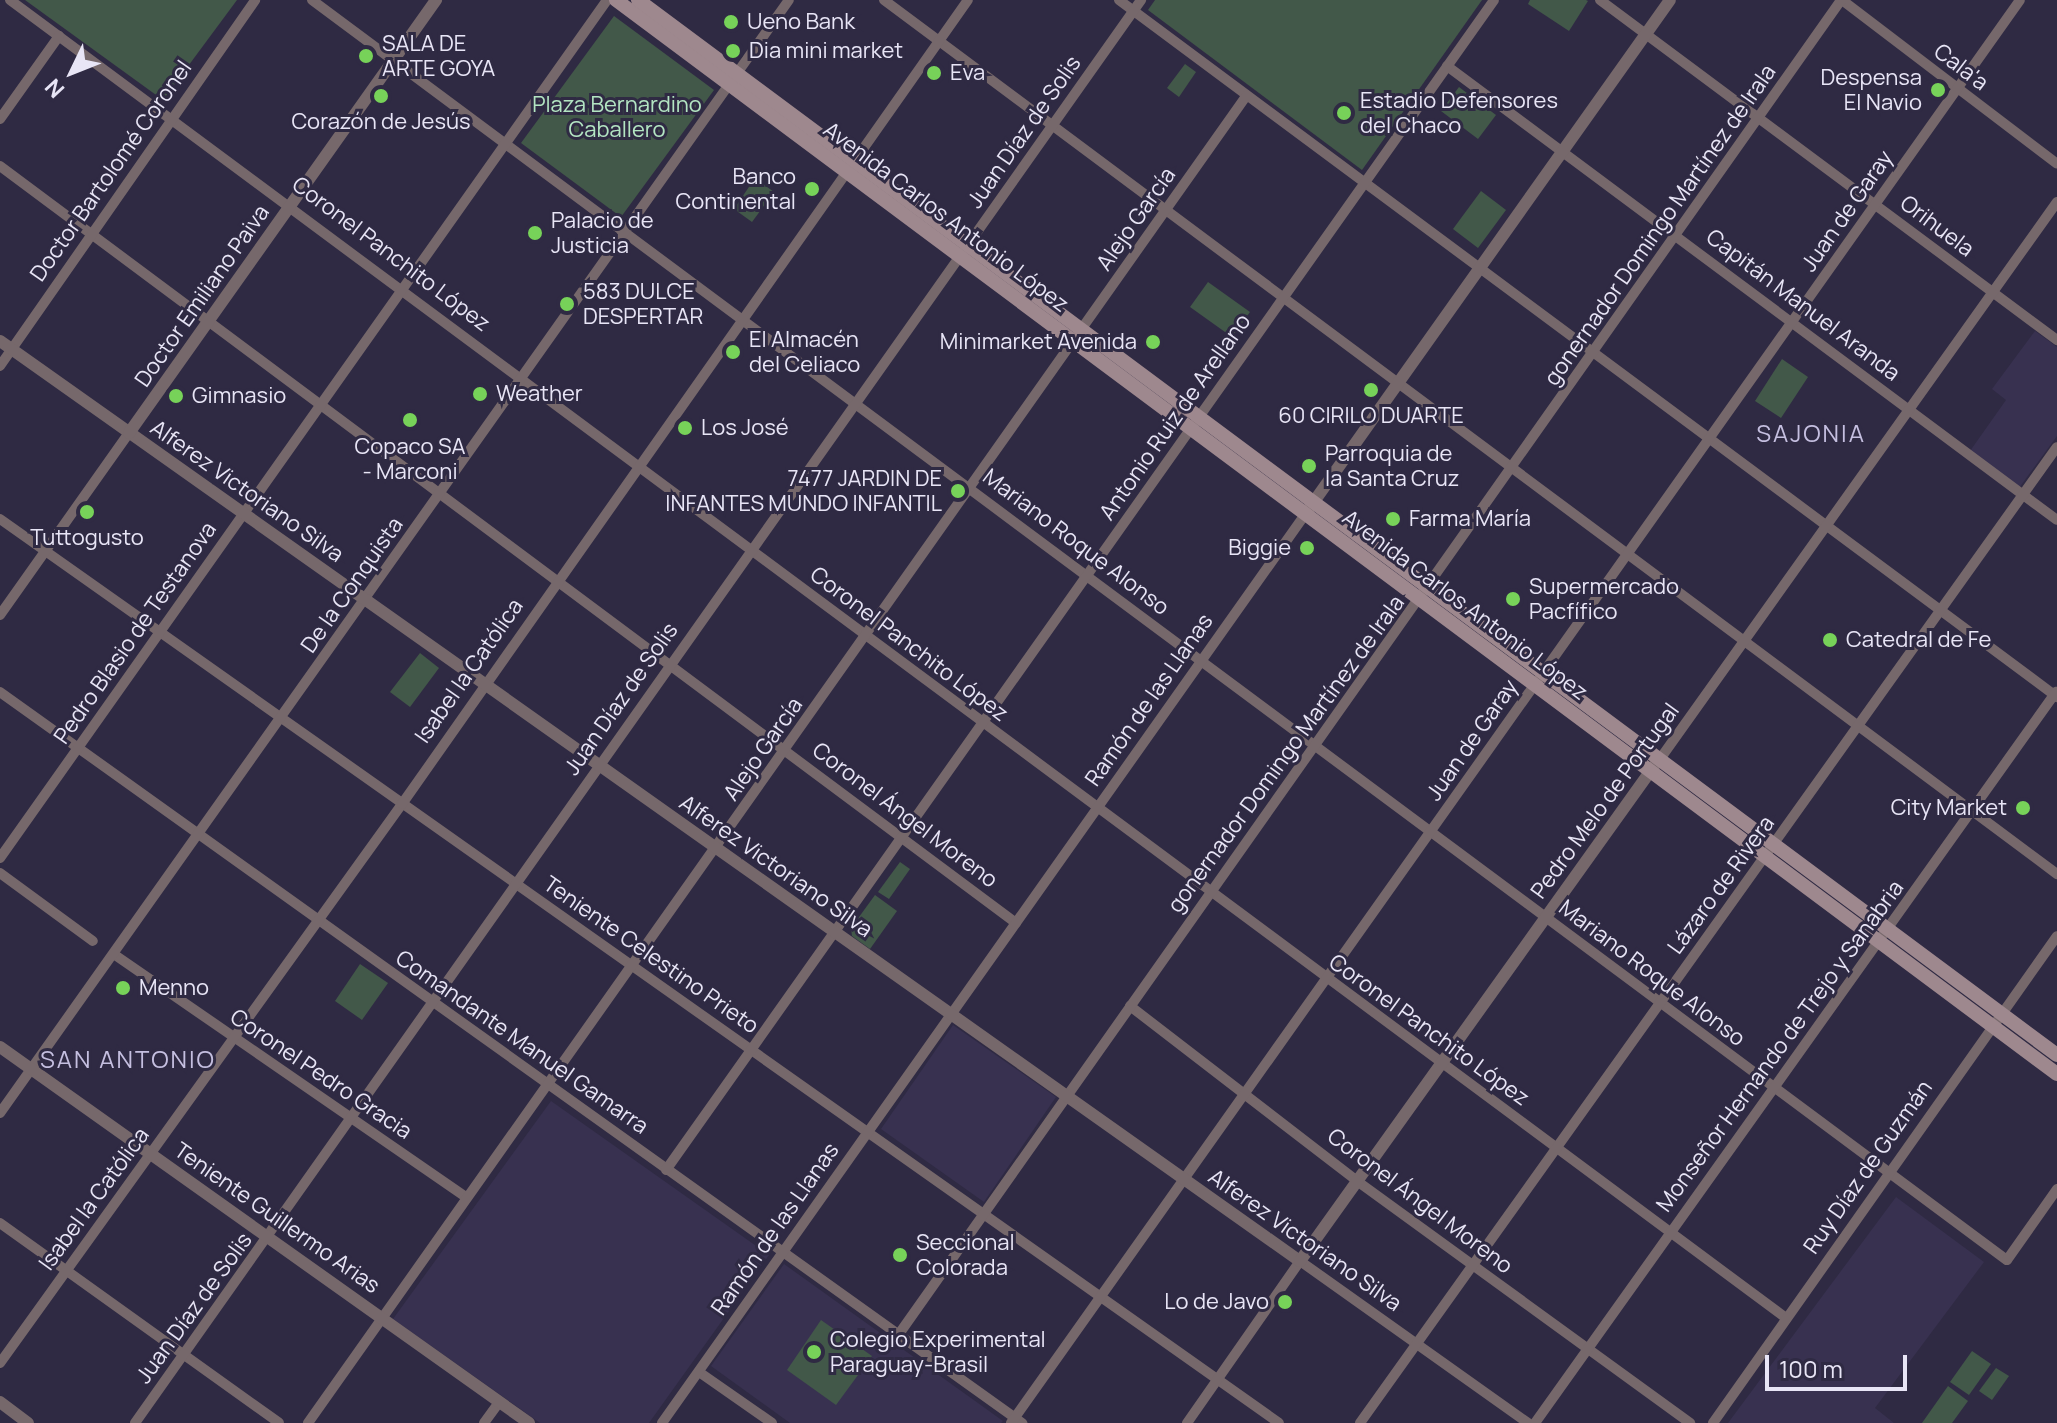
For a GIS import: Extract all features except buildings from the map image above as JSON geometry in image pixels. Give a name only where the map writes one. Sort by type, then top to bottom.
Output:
[{"type":"main road","name":"Avenida Carlos Antonio López","points":[[616,0],[734,79]]},
{"type":"main road","name":"Avenida Carlos Antonio López","points":[[638,0],[734,79],[1080,336],[1200,417],[1310,508],[1998,1020],[2057,1074]]},
{"type":"main road","name":"Avenida Carlos Antonio López","points":[[1080,336],[1191,430],[1310,508]]},
{"type":"main road","name":"Avenida Carlos Antonio López","points":[[1998,1020],[2057,1055]]},
{"type":"street","name":"Coronel Panchito López","points":[[10,0],[291,204],[866,638],[1786,1318]]},
{"type":"street","name":"Doctor Bartolomé Coronel","points":[[0,366],[6,345],[92,234],[255,0]]},
{"type":"street","name":"Mariano Roque Alonso","points":[[312,0],[2007,1260],[2057,1189]]},
{"type":"street","name":"Doctor Emiliano Paiva","points":[[0,615],[436,0]]},
{"type":"street","name":"Pedro Blasio de Testanova","points":[[0,858],[607,0]]},
{"type":"street","name":"De la Conquista","points":[[0,1113],[282,720],[789,0]]},
{"type":"street","points":[[884,0],[1164,212],[2057,874]]},
{"type":"street","name":"Isabel la Católica","points":[[0,1363],[402,804],[484,683],[743,322],[968,0]]},
{"type":"street","points":[[1119,0],[2056,694]]},
{"type":"street","name":"Juan Díaz de Solis","points":[[135,1423],[270,1238],[349,1117],[1141,0]]},
{"type":"street","name":"Antonio Ruiz de Arellano","points":[[666,1170],[1494,0]]},
{"type":"street","name":"Orihuela","points":[[1600,0],[2057,340]]},
{"type":"street","name":"Ramón de las Llanas","points":[[662,1423],[1670,0]]},
{"type":"street","name":"Cala'a","points":[[1842,0],[2057,164]]},
{"type":"street","name":"gonernador Domingo Martínez de Irala","points":[[899,1334],[1065,1095],[1678,238],[1842,0]]},
{"type":"street","name":"Juan de Garay","points":[[1016,1421],[1100,1295],[1185,1180],[2020,0]]},
{"type":"street","points":[[0,119],[59,36]]},
{"type":"street","name":"Capitán Manuel Aranda","points":[[1447,66],[2057,520]]},
{"type":"street","name":"Alejo García","points":[[308,1423],[466,1197],[786,752],[1247,95]]},
{"type":"street","name":"Coronel Ángel Moreno","points":[[0,166],[1016,923]]},
{"type":"street","name":"Pedro Melo de Portugal","points":[[1187,1423],[2057,202]]},
{"type":"street","name":"Alferez Victoriano Silva","points":[[6,345],[1528,1423]]},
{"type":"street","name":"Lázaro de Rivera","points":[[1360,1423],[2057,447]]},
{"type":"street","name":"Teniente Celestino Prieto","points":[[0,519],[1279,1423]]},
{"type":"street","name":"Comandante Manuel Gamarra","points":[[0,692],[316,922],[433,1001],[1016,1421]]},
{"type":"street","name":"Monseñor Hernando de Trejo y Sanabria","points":[[1535,1423],[1591,1350],[1671,1232],[2056,694]]},
{"type":"street","points":[[0,873],[93,941]]},
{"type":"street","name":"Ruy Díaz de Guzmán","points":[[1713,1423],[2057,936]]},
{"type":"street","name":"Coronel Pedro Gracia","points":[[115,955],[466,1197]]},
{"type":"street","name":"Coronel Ángel Moreno","points":[[1130,1006],[1357,1181],[1690,1423]]},
{"type":"street","name":"Teniente Guillermo Arias","points":[[0,1047],[529,1423]]},
{"type":"street","points":[[0,1223],[279,1423]]},
{"type":"street","points":[[699,1372],[772,1423]]},
{"type":"street","points":[[0,1402],[28,1423]]},
{"type":"street","points":[[484,1423],[499,1402]]},
{"type":"shaded area","points":[[2035,331],[2057,347],[2057,436],[2019,488],[1970,451],[2006,400],[1992,389]]},
{"type":"shaded area","points":[[953,1025],[1056,1097],[984,1202],[881,1129]]},
{"type":"shaded area","points":[[551,1101],[769,1255],[649,1423],[540,1423],[393,1319]]},
{"type":"shaded area","points":[[1896,1197],[1984,1262],[1875,1408],[1894,1423],[1728,1423]]},
{"type":"shaded area","name":"Colegio Experimental Paraguay-Brasil","points":[[784,1264],[1003,1421],[790,1423],[711,1366]]},
{"type":"green space","points":[[25,0],[237,0],[163,100]]},
{"type":"green space","name":"Estadio Defensores del Chaco","points":[[1155,0],[1482,0],[1362,170],[1148,10]]},
{"type":"green space","points":[[1530,0],[1588,1],[1569,31],[1528,4]]},
{"type":"green space","name":"Plaza Bernardino Caballero","points":[[614,16],[714,90],[621,217],[521,143]]},
{"type":"green space","points":[[1185,64],[1196,72],[1179,97],[1167,88]]},
{"type":"green space","points":[[1459,87],[1496,115],[1478,139],[1441,111]]},
{"type":"green space","points":[[755,178],[774,192],[752,222],[734,209]]},
{"type":"green space","points":[[1481,191],[1506,210],[1478,248],[1453,229]]},
{"type":"green space","points":[[1208,282],[1250,312],[1232,337],[1190,307]]},
{"type":"green space","points":[[1782,359],[1808,377],[1781,418],[1755,401]]},
{"type":"green space","points":[[420,653],[439,668],[410,707],[390,692]]},
{"type":"green space","points":[[900,862],[910,869],[889,899],[878,892]]},
{"type":"green space","points":[[875,895],[897,911],[870,949],[852,936],[851,928]]},
{"type":"green space","points":[[360,964],[388,983],[362,1020],[335,1001]]},
{"type":"green space","points":[[821,1320],[872,1356],[836,1405],[787,1370]]},
{"type":"green space","points":[[1972,1351],[1991,1364],[1969,1395],[1950,1382]]},
{"type":"green space","points":[[1996,1368],[2009,1376],[1992,1400],[1979,1391]]},
{"type":"green space","points":[[1948,1386],[1968,1401],[1952,1423],[1922,1423]]},
{"type":"place","name":"Ueno Bank","points":[[731,22]]},
{"type":"place","name":"Dia mini market","points":[[733,51]]},
{"type":"place","name":"SALA DE ARTE GOYA","points":[[366,56]]},
{"type":"place","name":"Eva","points":[[934,73]]},
{"type":"place","name":"Despensa El Navio","points":[[1938,90]]},
{"type":"place","name":"Corazón de Jesús","points":[[381,96]]},
{"type":"place","name":"Estadio Defensores del Chaco","points":[[1344,113]]},
{"type":"place","name":"Banco Continental","points":[[812,189]]},
{"type":"place","name":"Palacio de Justicia","points":[[535,233]]},
{"type":"place","name":"583 DULCE DESPERTAR","points":[[567,304]]},
{"type":"place","name":"Minimarket Avenida","points":[[1153,342]]},
{"type":"place","name":"El Almacén del Celiaco","points":[[733,352]]},
{"type":"place","name":"60 CIRILO DUARTE","points":[[1371,390]]},
{"type":"place","name":"Weather","points":[[480,394]]},
{"type":"place","name":"Gimnasio","points":[[176,396]]},
{"type":"place","name":"Copaco SA - Marconi","points":[[410,420]]},
{"type":"place","name":"Los José","points":[[685,428]]},
{"type":"place","name":"Parroquia de la Santa Cruz","points":[[1309,466]]},
{"type":"place","name":"7477 JARDIN DE INFANTES MUNDO INFANTIL","points":[[958,491]]},
{"type":"place","name":"Tuttogusto","points":[[87,512]]},
{"type":"place","name":"Farma María","points":[[1393,519]]},
{"type":"place","name":"Biggie","points":[[1307,548]]},
{"type":"place","name":"Supermercado Pacfífico","points":[[1513,599]]},
{"type":"place","name":"Catedral de Fe","points":[[1830,640]]},
{"type":"place","name":"City Market","points":[[2023,808]]},
{"type":"place","name":"Menno","points":[[123,988]]},
{"type":"place","name":"Seccional Colorada","points":[[900,1255]]},
{"type":"place","name":"Lo de Javo","points":[[1285,1302]]},
{"type":"place","name":"Colegio Experimental Paraguay-Brasil","points":[[814,1352]]},
{"type":"district","name":"SAJONIA","points":[[1811,433]]},
{"type":"district","name":"SAN ANTONIO","points":[[128,1059]]}]
